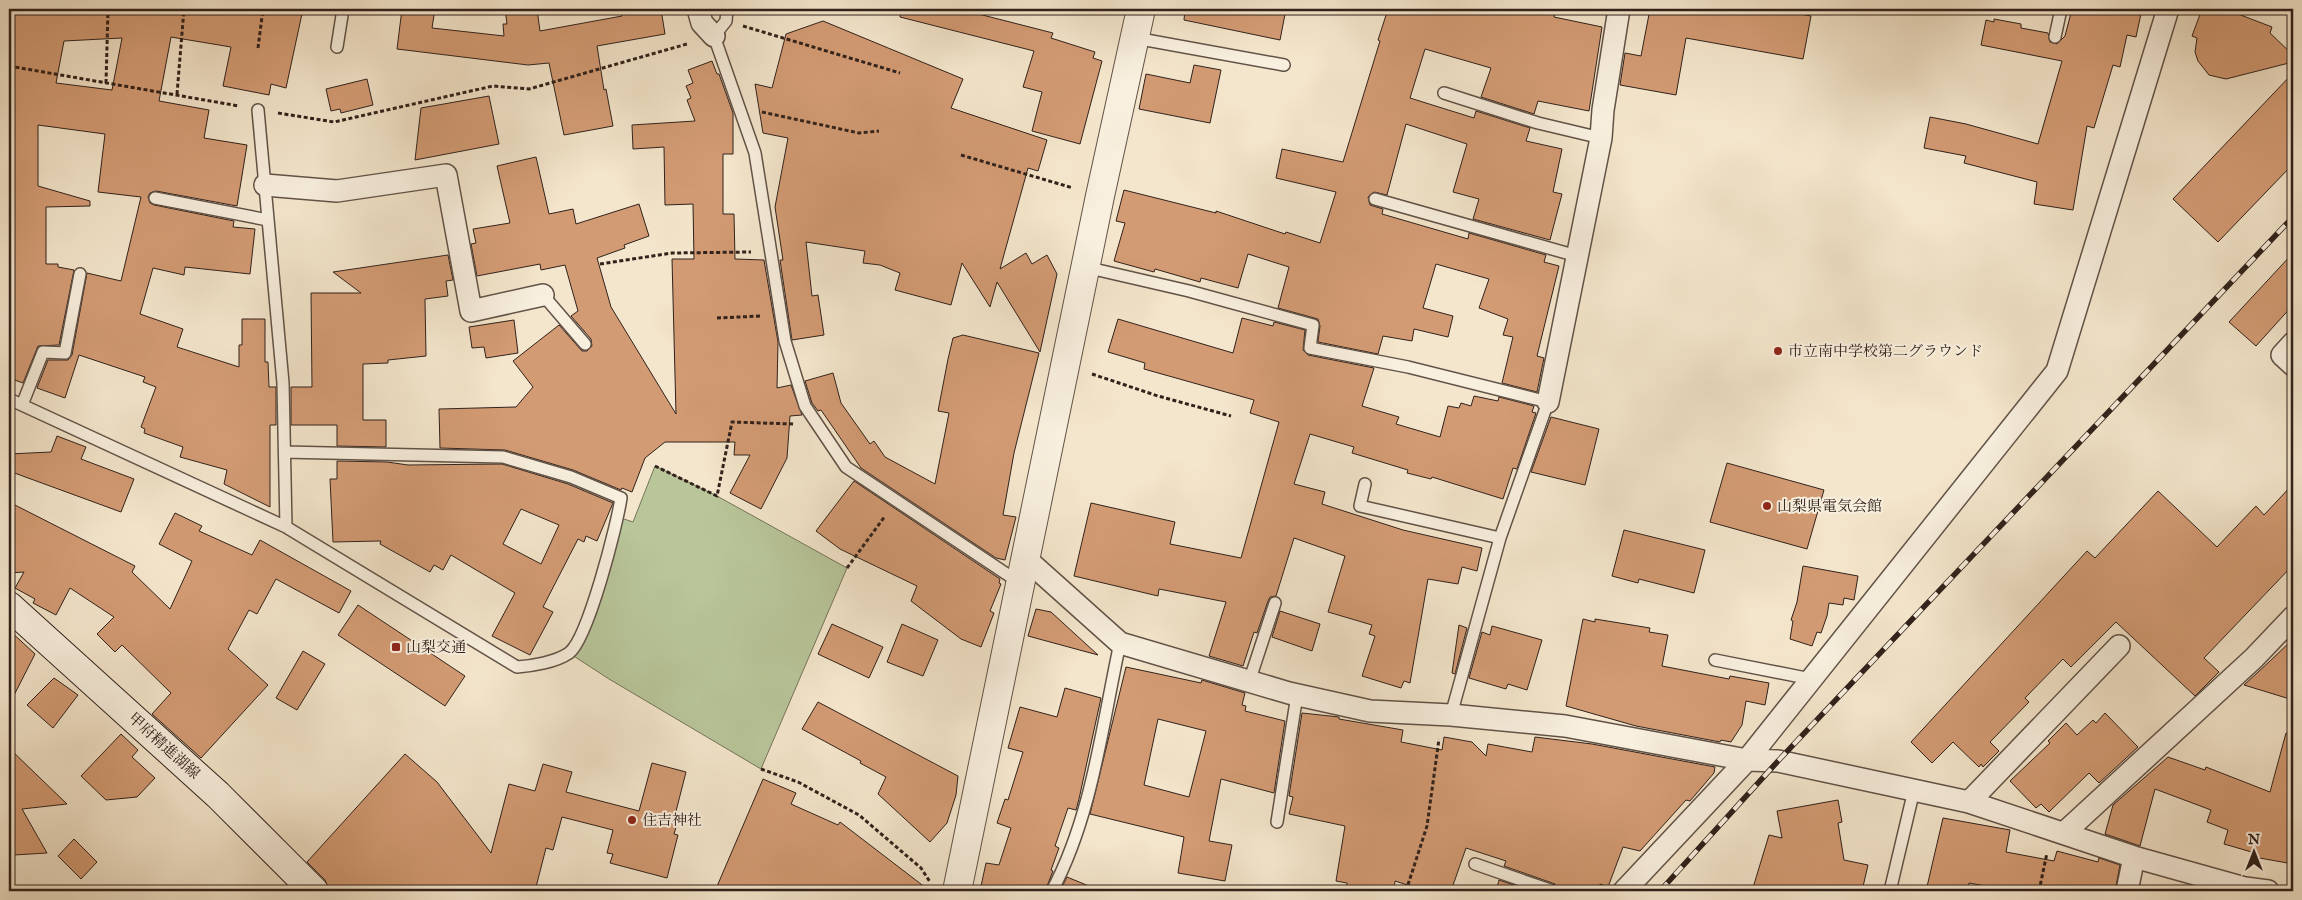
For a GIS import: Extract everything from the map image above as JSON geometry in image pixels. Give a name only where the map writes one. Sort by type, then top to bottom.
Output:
[{"type":"street","points":[[698,9],[702,23],[720,28]]},
{"type":"street","points":[[957,891],[1085,267],[1141,9]]},
{"type":"street","points":[[1548,402],[1601,138],[1603,110],[1619,9]]},
{"type":"street","points":[[1624,891],[1747,760],[2057,371],[2168,9]]},
{"type":"street","points":[[265,185],[337,191],[446,175],[471,311],[543,295]]},
{"type":"street","points":[[2293,343],[2282,355],[2293,365]]},
{"type":"street","points":[[1022,571],[1120,643],[1297,695],[1370,711],[1446,714],[1565,726],[1747,760],[1778,761],[1969,802],[2134,857],[2245,888],[2268,891]]},
{"type":"street","name":"甲府精進湖線","points":[[9,606],[218,795],[314,891]]},
{"type":"street","points":[[2058,831],[2254,658],[2293,617]]},
{"type":"street","points":[[1969,802],[2119,646]]},
{"type":"street","points":[[2127,891],[2134,857]]},
{"type":"lane","points":[[337,47],[343,9]]},
{"type":"lane","points":[[727,9],[720,28],[739,108],[755,153],[785,342],[805,406],[846,467],[896,500],[1022,571]]},
{"type":"lane","points":[[2055,37],[2061,9]]},
{"type":"lane","points":[[1135,38],[1284,65]]},
{"type":"lane","points":[[1444,93],[1538,123],[1601,138]]},
{"type":"lane","points":[[258,110],[283,383],[286,527]]},
{"type":"lane","points":[[155,198],[268,220]]},
{"type":"lane","points":[[1375,199],[1577,256]]},
{"type":"lane","points":[[1085,267],[1190,291],[1313,325],[1310,348],[1408,367],[1548,402],[1500,538],[1446,714]]},
{"type":"lane","points":[[22,405],[42,352],[65,353],[80,274]]},
{"type":"lane","points":[[543,295],[585,344]]},
{"type":"lane","points":[[9,399],[286,527],[517,667],[536,666],[569,653],[588,622],[618,518],[621,498],[571,477],[503,456],[285,452]]},
{"type":"lane","points":[[1365,484],[1360,506],[1500,538]]},
{"type":"lane","points":[[1249,682],[1275,603]]},
{"type":"lane","points":[[1052,891],[1063,871],[1084,811],[1120,643]]},
{"type":"lane","points":[[1715,660],[1811,679]]},
{"type":"lane","points":[[1277,822],[1297,695]]},
{"type":"lane","points":[[1890,891],[1914,790]]},
{"type":"lane","points":[[1475,864],[1553,891]]},
{"type":"path","points":[[106,83],[108,9]]},
{"type":"path","points":[[177,94],[184,9]]},
{"type":"path","points":[[258,48],[263,9]]},
{"type":"path","points":[[9,66],[334,122],[493,86],[529,89],[720,28],[900,73]]},
{"type":"path","points":[[739,108],[859,132],[879,131]]},
{"type":"path","points":[[961,155],[1100,196]]},
{"type":"path","points":[[600,264],[672,253],[770,252]]},
{"type":"path","points":[[717,318],[781,316]]},
{"type":"path","points":[[1065,365],[1158,396],[1231,416]]},
{"type":"path","points":[[655,466],[717,496],[732,422],[818,425]]},
{"type":"path","points":[[847,568],[896,500]]},
{"type":"path","points":[[1406,891],[1427,826],[1446,714]]},
{"type":"path","points":[[761,769],[798,782],[859,815],[921,868],[931,884]]},
{"type":"path","points":[[2039,891],[2058,831]]},
{"type":"green space","points":[[655,466],[717,496],[847,568],[761,769],[609,679],[569,653],[588,622],[618,517],[633,522]]},
{"type":"building","points":[[9,9],[303,9],[286,88],[271,84],[269,95],[223,86],[231,47],[171,37],[159,101],[209,110],[204,138],[247,145],[237,206],[156,191],[150,193],[148,197],[150,203],[234,221],[233,227],[255,229],[250,274],[185,267],[184,275],[153,268],[140,314],[183,329],[177,347],[239,367],[239,345],[242,345],[242,319],[265,319],[265,362],[268,362],[269,387],[276,387],[276,425],[270,425],[270,507],[224,484],[227,470],[180,457],[183,447],[144,433],[145,429],[141,427],[156,387],[143,382],[145,377],[79,355],[65,398],[37,388],[48,360],[68,360],[72,355],[87,273],[121,281],[141,197],[98,192],[105,134],[38,125],[38,186],[90,201],[90,206],[46,207],[46,264],[58,264],[58,267],[74,270],[59,345],[38,346],[23,383],[9,378],[9,89],[14,61],[9,60]],"holes":[[[122,38],[112,90],[56,83],[64,41]]]},
{"type":"building","points":[[402,9],[435,9],[432,28],[504,36],[503,24],[507,24],[505,9],[537,9],[540,31],[622,16],[621,9],[661,9],[665,34],[597,46],[604,90],[606,89],[613,126],[564,135],[549,63],[528,65],[397,49]]},
{"type":"building","points":[[901,9],[959,9],[1053,33],[1051,38],[1095,52],[1093,58],[1102,61],[1080,144],[1032,131],[1042,92],[1023,87],[1034,51],[900,17]]},
{"type":"building","points":[[1185,9],[1286,9],[1280,40],[1184,20]]},
{"type":"building","points":[[1388,9],[1556,9],[1554,17],[1602,27],[1589,111],[1538,101],[1534,114],[1481,97],[1491,68],[1425,49],[1410,98],[1474,118],[1476,111],[1530,128],[1526,141],[1562,149],[1553,192],[1562,194],[1550,240],[1473,219],[1479,199],[1453,192],[1467,144],[1406,124],[1387,195],[1374,192],[1368,197],[1370,205],[1383,209],[1382,214],[1468,239],[1469,233],[1546,255],[1544,262],[1559,266],[1537,356],[1544,358],[1537,392],[1502,383],[1513,337],[1503,335],[1508,319],[1479,308],[1489,279],[1436,264],[1423,308],[1453,316],[1448,337],[1414,329],[1412,341],[1383,336],[1378,354],[1318,342],[1320,326],[1318,319],[1278,308],[1289,267],[1248,254],[1238,288],[1201,278],[1200,282],[1155,269],[1154,272],[1114,261],[1125,223],[1116,221],[1124,190],[1216,213],[1216,211],[1285,234],[1286,232],[1320,243],[1336,192],[1276,178],[1282,149],[1343,162]]},
{"type":"building","points":[[1650,9],[1772,9],[1811,16],[1803,59],[1686,38],[1676,95],[1620,85],[1625,53],[1641,56]]},
{"type":"building","points":[[2072,9],[2142,9],[2136,37],[2127,35],[2120,67],[2113,65],[2094,128],[2087,126],[2073,210],[2034,204],[2037,182],[1964,163],[1966,156],[1924,148],[1930,117],[1966,124],[2038,144],[2062,61],[1981,45],[1986,20],[1994,22],[1994,19],[2021,24],[2021,28],[2048,33],[2050,42],[2057,44],[2065,36]]},
{"type":"building","points":[[2202,9],[2225,9],[2272,27],[2270,33],[2293,55],[2293,62],[2226,79],[2209,75],[2198,61],[2195,52],[2197,38],[2192,36]]},
{"type":"building","points":[[823,21],[963,79],[951,108],[1047,140],[1038,171],[1028,168],[1000,269],[1026,253],[1032,264],[1047,255],[1057,274],[1040,352],[997,282],[990,307],[962,263],[951,305],[895,290],[900,273],[880,265],[863,263],[865,251],[806,242],[812,296],[818,295],[824,335],[792,340],[780,260],[783,260],[775,207],[788,138],[763,133],[755,84],[772,88],[786,34]]},
{"type":"building","points":[[712,61],[717,74],[719,74],[733,113],[733,154],[723,154],[723,214],[734,214],[735,259],[764,260],[778,342],[777,388],[791,385],[802,415],[790,416],[787,458],[761,509],[730,493],[750,455],[734,455],[735,442],[665,442],[645,458],[632,492],[622,488],[621,490],[573,470],[505,450],[440,448],[439,409],[516,407],[533,387],[513,361],[559,325],[582,351],[587,351],[592,346],[591,339],[571,316],[578,311],[565,265],[541,270],[540,264],[477,276],[471,244],[476,243],[473,229],[510,223],[497,166],[536,157],[549,214],[573,209],[576,224],[639,204],[649,236],[624,245],[625,248],[597,258],[611,307],[676,414],[672,259],[694,259],[693,204],[665,205],[664,147],[633,149],[632,125],[695,121],[687,100],[691,98],[686,86],[693,83],[688,70]]},
{"type":"building","points":[[1194,65],[1221,70],[1210,123],[1139,109],[1146,74],[1190,83]]},
{"type":"building","points":[[2293,73],[2293,164],[2218,242],[2173,199]]},
{"type":"building","points":[[367,79],[373,105],[341,113],[340,109],[331,111],[326,89]]},
{"type":"building","points":[[489,96],[499,144],[415,160],[421,108]]},
{"type":"building","points":[[2293,253],[2293,305],[2256,346],[2229,322]]},
{"type":"building","points":[[448,255],[453,280],[446,281],[448,296],[425,299],[426,356],[388,360],[388,363],[363,364],[363,420],[386,420],[386,447],[337,446],[337,425],[291,425],[291,387],[312,387],[311,293],[361,293],[333,272]]},
{"type":"building","points":[[1242,318],[1273,326],[1274,322],[1305,330],[1303,350],[1308,355],[1374,368],[1362,406],[1399,417],[1396,424],[1440,437],[1448,406],[1459,408],[1461,403],[1471,406],[1474,396],[1498,401],[1499,397],[1534,406],[1532,412],[1536,413],[1517,469],[1513,468],[1503,499],[1432,477],[1431,479],[1407,473],[1408,470],[1352,453],[1354,447],[1310,434],[1294,484],[1325,492],[1322,504],[1403,530],[1482,548],[1477,571],[1462,567],[1458,584],[1428,579],[1410,683],[1404,681],[1401,688],[1362,676],[1375,636],[1369,634],[1372,625],[1328,612],[1345,556],[1294,538],[1276,596],[1270,597],[1268,601],[1257,633],[1254,632],[1243,666],[1209,656],[1226,602],[1159,589],[1158,596],[1074,576],[1091,503],[1175,522],[1170,544],[1241,558],[1279,422],[1250,413],[1254,400],[1144,369],[1145,363],[1108,352],[1118,319],[1233,353]]},
{"type":"building","points":[[514,320],[518,353],[486,358],[484,347],[472,348],[469,327]]},
{"type":"building","points":[[963,335],[1039,353],[1014,453],[1003,515],[1016,517],[1005,560],[996,558],[861,468],[821,410],[818,411],[812,403],[805,381],[833,373],[841,403],[870,444],[874,441],[885,457],[935,484],[949,413],[938,411],[953,338]]},
{"type":"building","points":[[1551,417],[1599,429],[1585,485],[1531,472]]},
{"type":"building","points":[[57,436],[86,447],[81,459],[134,479],[121,512],[9,471],[9,454],[51,452]]},
{"type":"building","points":[[337,461],[387,462],[408,465],[502,464],[568,484],[613,503],[597,541],[586,536],[584,542],[578,539],[543,607],[553,612],[530,655],[492,636],[515,593],[451,555],[443,570],[434,565],[430,572],[380,544],[381,541],[333,542],[330,479],[337,479]],"holes":[[[521,509],[559,525],[541,564],[503,544]]]},
{"type":"building","name":"山梨県電気会館","points":[[1727,463],[1824,490],[1807,549],[1710,522]]},
{"type":"building","points":[[854,481],[1000,579],[999,583],[1001,584],[990,611],[994,613],[981,647],[961,639],[911,601],[917,586],[840,549],[816,531]]},
{"type":"building","points":[[2293,484],[2293,565],[2204,658],[2219,672],[2195,696],[2116,622],[2071,667],[2063,659],[2025,698],[2029,702],[1990,742],[1999,751],[1983,767],[1981,764],[1979,767],[1953,742],[1932,763],[1911,742],[2087,551],[2095,558],[2158,491],[2217,547],[2256,506],[2264,515]]},
{"type":"building","points":[[9,502],[135,566],[132,572],[170,609],[192,561],[159,544],[175,513],[202,526],[199,531],[252,555],[260,540],[351,591],[339,613],[276,579],[257,614],[249,610],[228,649],[268,685],[201,758],[152,714],[171,693],[122,645],[115,652],[97,634],[114,617],[70,588],[56,615],[33,603],[35,599],[15,588],[24,572],[9,573]]},
{"type":"building","points":[[1624,530],[1705,550],[1694,593],[1639,579],[1638,583],[1612,576]]},
{"type":"building","points":[[1803,566],[1858,576],[1854,600],[1844,598],[1843,605],[1829,603],[1821,633],[1817,632],[1812,646],[1790,639],[1793,621],[1791,620],[1797,602]]},
{"type":"building","points":[[358,605],[465,676],[445,706],[338,635]]},
{"type":"building","points":[[1036,609],[1051,612],[1098,655],[1028,636]]},
{"type":"building","points":[[1280,611],[1320,624],[1312,651],[1272,637]]},
{"type":"building","points":[[1583,619],[1595,622],[1595,619],[1650,628],[1649,632],[1668,635],[1662,666],[1729,679],[1730,676],[1769,683],[1765,705],[1746,701],[1742,725],[1731,742],[1721,740],[1720,742],[1636,726],[1566,706]]},
{"type":"building","points":[[832,624],[883,647],[869,678],[818,654]]},
{"type":"building","points":[[902,624],[938,640],[923,676],[887,662]]},
{"type":"building","points":[[1459,625],[1467,628],[1455,674],[1452,673]]},
{"type":"building","points":[[1492,626],[1542,640],[1527,690],[1508,684],[1506,689],[1469,678],[1482,632],[1490,635]]},
{"type":"building","points":[[9,630],[35,654],[9,705]]},
{"type":"building","points":[[2293,639],[2293,700],[2244,685],[2270,661]]},
{"type":"building","points":[[303,651],[325,664],[297,710],[276,698]]},
{"type":"building","points":[[1126,667],[1201,683],[1202,680],[1245,693],[1242,705],[1246,706],[1245,711],[1285,721],[1274,793],[1221,779],[1209,841],[1232,845],[1225,881],[1178,873],[1184,837],[1090,814]],"holes":[[[1158,719],[1206,731],[1189,797],[1144,785]]]},
{"type":"building","points":[[54,678],[78,695],[53,728],[27,705]]},
{"type":"building","points":[[1065,688],[1101,698],[1076,810],[1068,808],[1055,846],[1059,848],[1045,891],[980,891],[986,863],[999,865],[1011,828],[997,823],[1005,799],[1008,800],[1023,752],[1008,748],[1020,707],[1057,717]]},
{"type":"building","points":[[818,702],[958,776],[956,795],[947,823],[930,842],[878,794],[886,777],[802,729]]},
{"type":"building","points":[[1302,713],[1339,717],[1339,719],[1403,730],[1401,742],[1442,750],[1444,737],[1472,742],[1486,756],[1488,744],[1532,752],[1535,737],[1592,744],[1715,767],[1714,773],[1690,801],[1686,800],[1640,851],[1623,847],[1608,887],[1600,884],[1599,891],[1560,891],[1555,884],[1504,866],[1506,861],[1466,848],[1451,891],[1426,891],[1395,881],[1394,891],[1369,891],[1347,888],[1347,883],[1336,881],[1345,826],[1289,814],[1293,797],[1289,796]]},
{"type":"building","points":[[2105,713],[2138,747],[2099,783],[2089,773],[2049,812],[2041,804],[2036,808],[2010,781],[2050,743],[2048,741],[2066,723],[2077,735],[2093,720],[2096,723]]},
{"type":"building","points":[[2286,733],[2293,734],[2293,864],[2254,857],[2255,853],[2224,844],[2228,830],[2207,822],[2211,810],[2155,789],[2140,846],[2105,834],[2113,805],[2168,757],[2205,770],[2206,767],[2270,792]]},
{"type":"building","points":[[121,734],[138,750],[132,757],[155,778],[137,797],[106,800],[81,776]]},
{"type":"building","points":[[9,748],[67,804],[22,809],[47,853],[14,855],[11,810],[9,810]]},
{"type":"building","points":[[405,754],[437,782],[491,853],[509,784],[535,791],[543,764],[572,772],[566,792],[639,811],[652,763],[686,772],[673,823],[677,824],[674,834],[678,835],[667,878],[610,863],[613,854],[607,853],[613,830],[562,817],[553,850],[546,848],[535,891],[329,891],[325,880],[307,862]]},
{"type":"building","points":[[763,779],[796,793],[791,804],[838,825],[840,822],[930,891],[715,891]]},
{"type":"building","points":[[1838,800],[1842,822],[1838,823],[1844,860],[1868,865],[1862,891],[1752,891],[1769,835],[1782,838],[1777,811]]},
{"type":"building","points":[[1943,818],[2010,830],[2006,852],[2054,861],[2057,851],[2098,862],[2099,858],[2120,865],[2115,891],[2012,891],[1969,883],[1967,891],[1926,891]]},
{"type":"building","points":[[74,839],[97,862],[81,879],[58,856]]},
{"type":"building","points":[[1067,877],[1101,891],[1060,891]]},
{"type":"building","points":[[1499,880],[1531,891],[1496,891]]},
{"type":"railway","points":[[1660,891],[1778,761],[2293,217]]},
{"type":"place","name":"市立南中学校第二グラウンド","points":[[1778,351]]},
{"type":"place","name":"山梨県電気会館","points":[[1767,506]]},
{"type":"place","name":"山梨交通","points":[[396,647]]},
{"type":"place","name":"住吉神社","points":[[632,820]]}]
